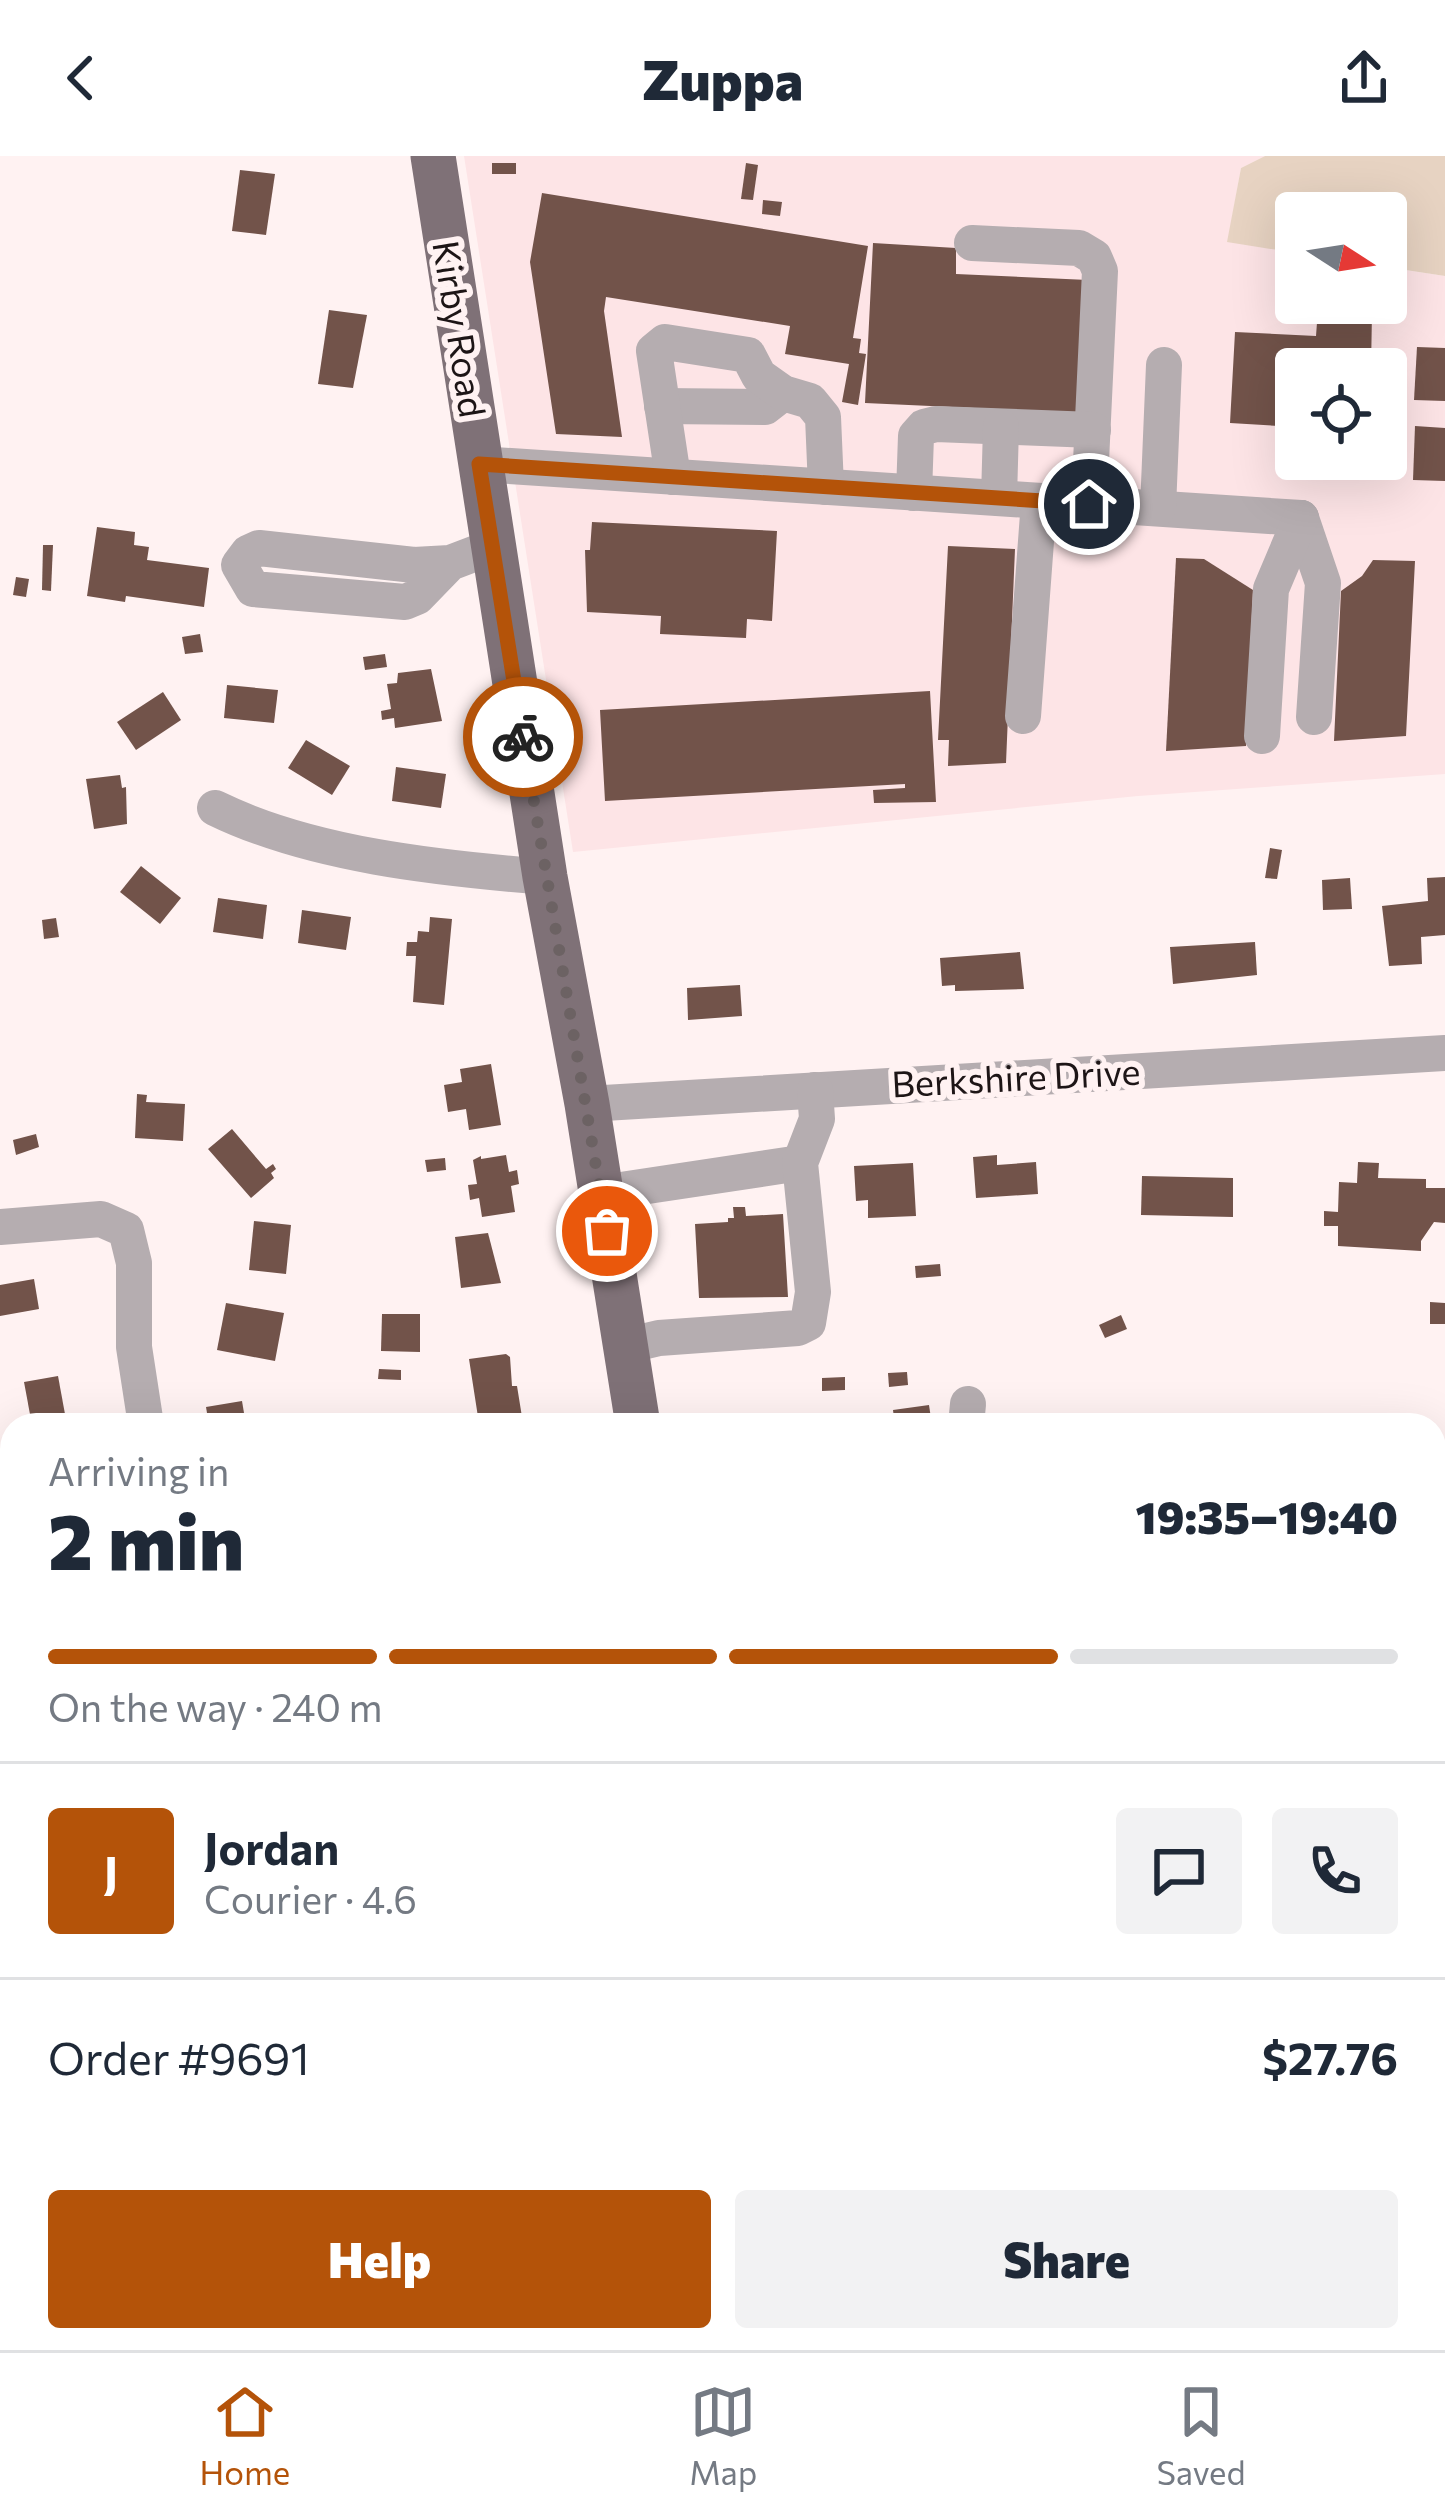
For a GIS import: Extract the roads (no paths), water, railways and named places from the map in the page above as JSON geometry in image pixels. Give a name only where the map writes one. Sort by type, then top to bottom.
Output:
[{"type":"main road","name":"Kirby Road","points":[[440,158],[479,464],[636,1413]]},
{"type":"street","points":[[972,243],[1079,248],[1094,256],[1100,271],[1089,504]]},
{"type":"street","points":[[673,477],[654,351],[664,342],[734,350],[748,356],[759,376],[783,393],[810,401],[823,417],[826,487]]},
{"type":"street","points":[[1158,508],[1164,364]]},
{"type":"street","points":[[662,406],[765,407],[783,393]]},
{"type":"street","points":[[914,493],[916,436],[924,427],[1093,430]]},
{"type":"street","points":[[999,498],[1001,427]]},
{"type":"street","points":[[479,464],[1300,518]]},
{"type":"street","points":[[1023,716],[1039,501]]},
{"type":"street","points":[[1300,518],[1323,584],[1314,717]]},
{"type":"street","points":[[1262,736],[1271,589],[1300,518]]},
{"type":"street","points":[[450,563],[417,597],[405,602],[253,590],[239,566],[248,553],[260,548],[414,565],[450,563],[493,547]]},
{"type":"street","points":[[215,808],[266,830],[321,844],[454,868],[545,877]]},
{"type":"street","name":"Berkshire Drive","points":[[587,1104],[1445,1053]]},
{"type":"street","points":[[625,1346],[658,1337],[798,1328],[808,1323],[813,1292],[800,1163],[817,1119],[815,1090]]},
{"type":"street","points":[[601,1192],[800,1163]]},
{"type":"street","points":[[0,1227],[100,1219],[125,1229],[134,1262],[134,1347],[144,1413]]}]
